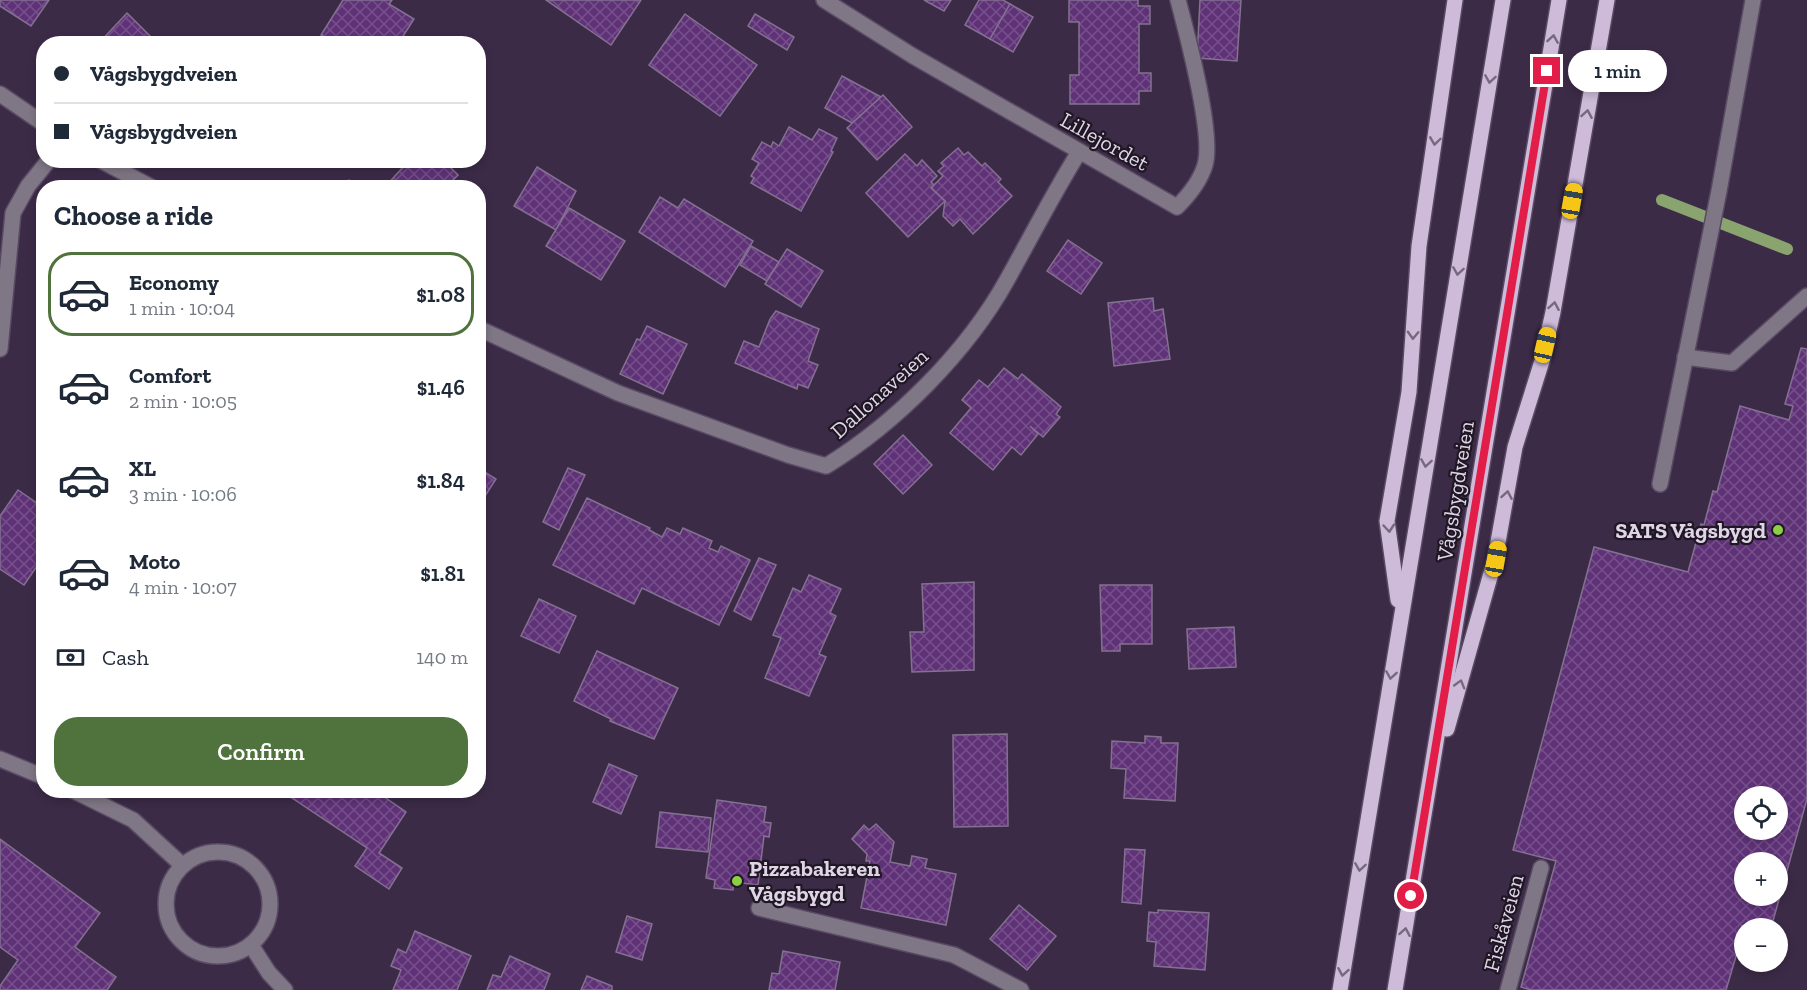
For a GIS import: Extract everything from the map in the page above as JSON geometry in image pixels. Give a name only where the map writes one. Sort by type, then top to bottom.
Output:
[{"type":"main road","points":[[1400,617],[1387,521],[1409,392],[1419,246],[1455,0]]},
{"type":"main road","name":"Vågsbygdveien","points":[[1340,990],[1503,0]]},
{"type":"main road","name":"Vågsbygdveien","points":[[1395,990],[1559,0]]},
{"type":"main road","points":[[1427,801],[1496,559],[1515,447],[1544,351],[1606,0]]},
{"type":"street","name":"Lillejordet","points":[[824,0],[913,56],[1177,207],[1192,193],[1206,163],[1204,113],[1178,0]]},
{"type":"street","points":[[1660,484],[1719,191],[1753,0]]},
{"type":"street","points":[[0,94],[36,119]]},
{"type":"street","name":"Dallonaveien","points":[[486,332],[618,393],[788,455],[826,466],[854,449],[885,423],[948,363],[980,321],[1006,281],[1031,232],[1079,152]]},
{"type":"street","points":[[0,349],[13,213],[28,186],[43,168]]},
{"type":"street","points":[[115,168],[138,180]]},
{"type":"street","points":[[1685,357],[1732,363],[1807,296]]},
{"type":"street","points":[[0,759],[36,774]]},
{"type":"street","points":[[89,798],[134,820],[182,865]]},
{"type":"street","points":[[215,851],[231,853],[247,860],[259,871],[267,885],[270,902],[269,918],[262,933],[251,945],[236,954],[218,957],[200,954],[184,945],[172,932],[166,915],[165,897],[171,880],[182,865],[197,855],[215,851]]},
{"type":"street","name":"Fiskåveien","points":[[1508,990],[1541,868]]},
{"type":"street","points":[[759,908],[954,955],[1021,990]]},
{"type":"street","points":[[251,945],[269,973],[285,990]]},
{"type":"building","points":[[0,0],[49,0],[31,26],[0,6]]},
{"type":"building","points":[[343,0],[392,0],[389,4],[414,19],[403,36],[321,35]]},
{"type":"building","points":[[546,0],[641,0],[611,45]]},
{"type":"building","points":[[924,0],[951,0],[944,11]]},
{"type":"building","points":[[979,0],[1003,0],[1010,4],[990,39],[965,25]]},
{"type":"building","points":[[1069,0],[1138,0],[1138,6],[1150,6],[1150,24],[1139,24],[1139,73],[1151,73],[1151,91],[1139,91],[1139,104],[1070,104],[1070,75],[1079,75],[1079,22],[1069,22]]},
{"type":"building","points":[[1200,0],[1241,0],[1237,61],[1197,58]]},
{"type":"building","points":[[1010,4],[1033,17],[1013,52],[990,39]]},
{"type":"building","points":[[127,13],[150,36],[105,36]]},
{"type":"building","points":[[685,14],[757,65],[720,116],[649,65]]},
{"type":"building","points":[[755,14],[794,37],[787,50],[748,26]]},
{"type":"building","points":[[842,76],[881,97],[852,123],[825,108]]},
{"type":"building","points":[[883,95],[912,127],[877,160],[847,128]]},
{"type":"building","points":[[789,127],[812,140],[819,129],[837,138],[831,151],[833,152],[801,211],[751,183],[754,178],[751,176],[759,163],[752,159],[762,142],[771,147],[773,142],[779,146]]},
{"type":"building","points":[[958,148],[964,155],[968,152],[982,166],[985,163],[1001,179],[998,182],[1012,196],[973,234],[960,219],[953,226],[943,216],[945,201],[931,188],[943,176],[938,171],[944,166],[941,163]]},
{"type":"building","points":[[905,154],[917,166],[922,160],[937,176],[931,182],[934,185],[931,188],[945,201],[908,237],[866,193]]},
{"type":"building","points":[[537,167],[576,191],[556,230],[514,206]]},
{"type":"building","points":[[402,168],[451,168],[458,175],[453,180],[391,180]]},
{"type":"building","points":[[660,197],[678,208],[684,199],[753,241],[725,287],[639,232]]},
{"type":"building","points":[[569,208],[625,241],[601,280],[546,246]]},
{"type":"building","points":[[1068,240],[1102,263],[1081,294],[1047,271]]},
{"type":"building","points":[[751,246],[779,262],[767,281],[740,265]]},
{"type":"building","points":[[787,249],[823,271],[801,307],[765,284]]},
{"type":"building","points":[[1153,298],[1154,311],[1163,309],[1170,359],[1114,366],[1108,303]]},
{"type":"building","points":[[776,311],[819,329],[808,361],[818,365],[808,388],[798,384],[797,389],[735,363],[744,341],[759,347],[770,319]]},
{"type":"building","points":[[647,326],[687,344],[663,394],[620,374],[637,339],[640,340]]},
{"type":"building","points":[[1801,348],[1807,349],[1807,799],[1788,867],[1788,852],[1734,852],[1734,906],[1777,906],[1774,918],[1734,918],[1734,963],[1726,990],[1531,990],[1521,987],[1556,861],[1513,850],[1594,547],[1688,572],[1701,524],[1704,525],[1713,491],[1717,492],[1740,406],[1789,420],[1793,406],[1785,404]]},
{"type":"building","points":[[1004,368],[1018,379],[1022,374],[1061,407],[1056,414],[1060,417],[1043,437],[1030,426],[1038,434],[1021,455],[1012,447],[993,470],[950,433],[971,408],[962,400],[979,380],[988,387]]},
{"type":"building","points":[[903,435],[932,465],[903,494],[874,464]]},
{"type":"building","points":[[568,468],[585,475],[559,530],[543,522]]},
{"type":"building","points":[[486,473],[496,479],[486,495]]},
{"type":"building","points":[[18,490],[36,502],[36,568],[24,585],[0,569],[0,516]]},
{"type":"building","points":[[587,498],[650,528],[649,530],[662,537],[667,528],[680,534],[683,528],[712,541],[709,548],[718,552],[721,546],[750,560],[719,625],[642,588],[634,604],[553,565]]},
{"type":"building","points":[[759,558],[776,565],[751,620],[734,611]]},
{"type":"building","points":[[809,575],[841,589],[830,613],[836,616],[819,654],[826,657],[809,696],[765,678],[781,638],[773,635],[793,588],[801,592]]},
{"type":"building","points":[[974,582],[974,670],[912,672],[910,632],[924,632],[922,584]]},
{"type":"building","points":[[1100,585],[1152,585],[1152,644],[1120,644],[1120,651],[1102,651]]},
{"type":"building","points":[[539,599],[576,616],[559,653],[521,636]]},
{"type":"building","points":[[1234,627],[1236,667],[1189,669],[1187,629]]},
{"type":"building","points":[[597,651],[678,688],[654,739],[610,721],[611,719],[574,701]]},
{"type":"building","points":[[1007,734],[1008,826],[954,827],[953,735]]},
{"type":"building","points":[[1145,736],[1161,737],[1161,743],[1178,743],[1175,801],[1124,798],[1126,769],[1111,768],[1112,741],[1145,743]]},
{"type":"building","points":[[609,764],[637,776],[621,814],[593,802]]},
{"type":"building","points":[[292,798],[386,798],[406,812],[379,853],[402,868],[389,889],[355,866],[367,848]]},
{"type":"building","points":[[717,800],[766,807],[764,822],[771,823],[769,837],[764,836],[758,885],[734,882],[733,890],[714,888],[715,880],[706,878]]},
{"type":"building","points":[[660,812],[711,818],[708,852],[656,847]]},
{"type":"building","points":[[876,824],[894,842],[890,862],[910,866],[912,856],[927,859],[925,868],[956,874],[946,925],[861,908],[870,861],[866,861],[867,854],[852,839],[864,825],[869,830]]},
{"type":"building","points":[[0,839],[100,913],[75,947],[116,977],[107,990],[0,990],[0,986],[18,960],[0,947]]},
{"type":"building","points":[[1125,849],[1145,850],[1141,904],[1122,902]]},
{"type":"building","points":[[1019,905],[1056,936],[1027,970],[990,939]]},
{"type":"building","points":[[1158,910],[1209,913],[1205,970],[1154,966],[1156,942],[1147,941],[1149,912],[1158,913]]},
{"type":"building","points":[[627,916],[652,924],[642,960],[616,952]]},
{"type":"building","points":[[415,931],[471,956],[457,990],[393,990],[401,970],[391,966],[398,949],[406,953]]},
{"type":"building","points":[[783,951],[840,962],[835,990],[769,990],[772,973],[779,974]]},
{"type":"building","points":[[510,956],[550,974],[544,990],[487,990],[493,975],[501,977]]},
{"type":"building","points":[[587,976],[612,986],[612,990],[581,990]]},
{"type":"waterway","points":[[1662,200],[1787,249]]},
{"type":"place","name":"SATS Vågsbygd","points":[[1778,530]]},
{"type":"place","name":"Pizzabakeren Vågsbygd","points":[[737,881]]},
{"type":"route","points":[[1411,896],[1547,71]]}]
